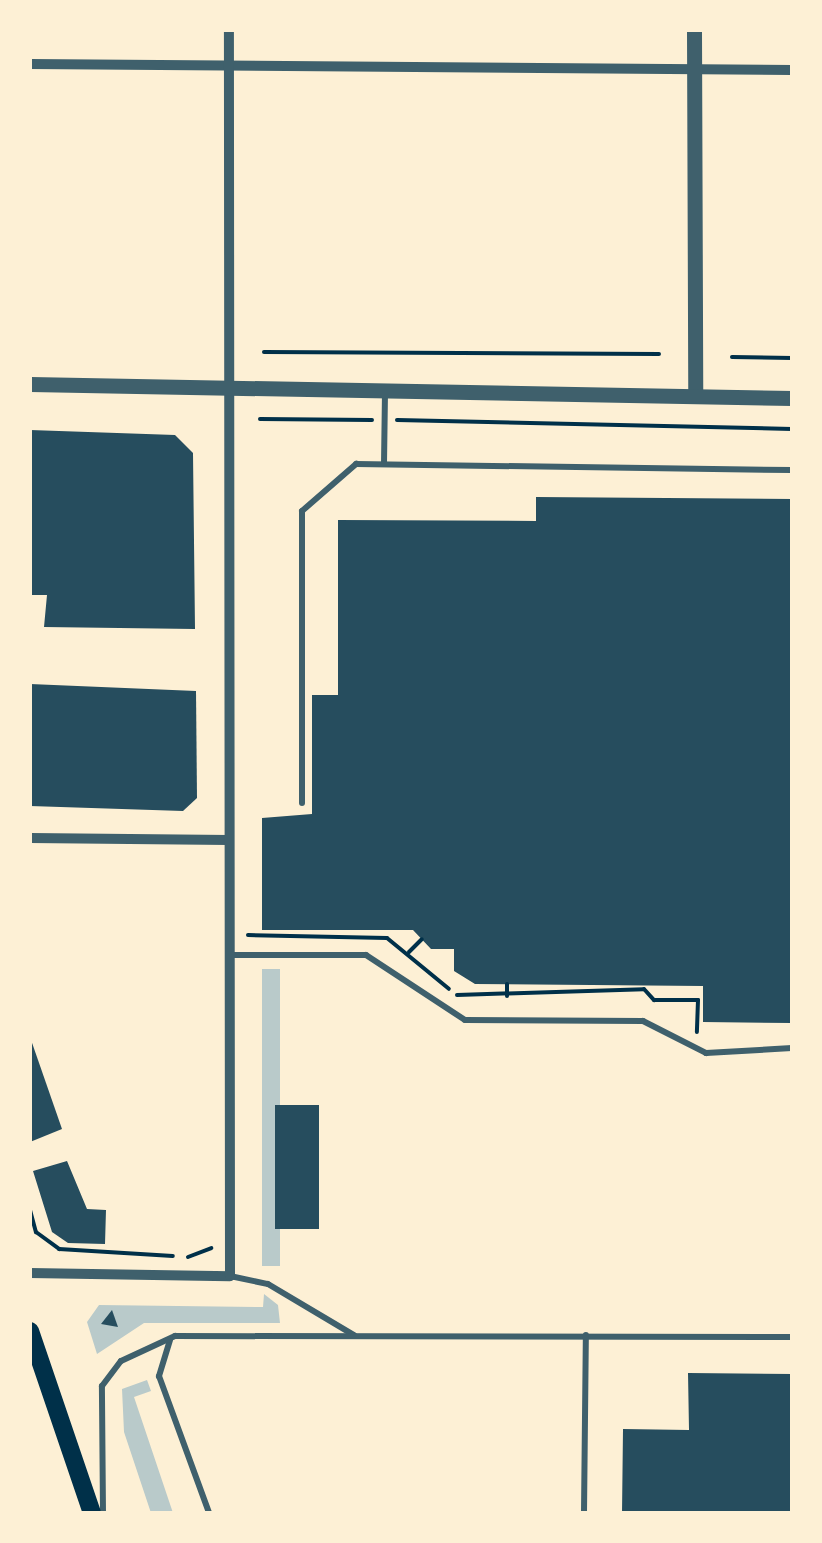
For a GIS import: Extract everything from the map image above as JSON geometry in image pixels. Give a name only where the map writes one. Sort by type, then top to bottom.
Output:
[{"type":"main road","points":[[30,1331],[92,1513]]},
{"type":"street","points":[[30,1273],[230,1276],[230,30]]},
{"type":"street","points":[[694,30],[695,394]]},
{"type":"street","points":[[30,64],[792,70]]},
{"type":"street","points":[[30,384],[792,398]]},
{"type":"street","points":[[30,838],[229,840]]},
{"type":"lane","points":[[384,464],[385,388]]},
{"type":"lane","points":[[302,803],[302,512],[356,464],[792,470]]},
{"type":"lane","points":[[230,955],[366,955],[406,974],[449,1016],[644,1021],[706,1053],[792,1048]]},
{"type":"lane","points":[[230,1276],[268,1284],[355,1336]]},
{"type":"lane","points":[[175,1336],[160,1354],[159,1376],[209,1513]]},
{"type":"lane","points":[[103,1513],[102,1386],[121,1361],[175,1336],[792,1337]]},
{"type":"lane","points":[[584,1513],[586,1336]]},
{"type":"path","points":[[264,352],[659,354]]},
{"type":"path","points":[[732,357],[792,358]]},
{"type":"path","points":[[260,419],[792,429]]},
{"type":"path","points":[[230,935],[376,937],[409,952],[460,996],[544,998],[560,988],[698,1000],[705,1040]]},
{"type":"path","points":[[409,952],[422,939]]},
{"type":"path","points":[[507,984],[508,1020]]},
{"type":"path","points":[[30,1210],[36,1232],[59,1249],[188,1257],[212,1248]]},
{"type":"shaded area","points":[[262,969],[280,969],[280,1266],[262,1266]]},
{"type":"shaded area","points":[[264,1294],[278,1305],[280,1323],[144,1323],[97,1354],[87,1322],[99,1305],[263,1307]]},
{"type":"shaded area","points":[[147,1380],[151,1391],[134,1397],[173,1513],[151,1513],[124,1432],[122,1389]]},
{"type":"building","points":[[30,430],[175,435],[193,453],[195,629],[44,627],[47,595],[30,595]]},
{"type":"building","points":[[536,497],[792,499],[792,1023],[703,1022],[703,986],[475,984],[454,971],[454,949],[431,949],[413,930],[262,930],[262,818],[312,814],[312,695],[338,695],[338,520],[536,521]]},
{"type":"building","points":[[30,684],[196,691],[197,798],[183,811],[30,806]]},
{"type":"building","points":[[30,1037],[62,1129],[30,1142]]},
{"type":"building","points":[[275,1105],[319,1105],[319,1229],[275,1229]]},
{"type":"building","points":[[67,1161],[87,1209],[106,1210],[105,1244],[68,1243],[52,1232],[33,1171]]},
{"type":"building","points":[[112,1310],[118,1327],[101,1324]]},
{"type":"building","points":[[688,1373],[792,1374],[792,1513],[622,1513],[623,1429],[689,1430]]}]
